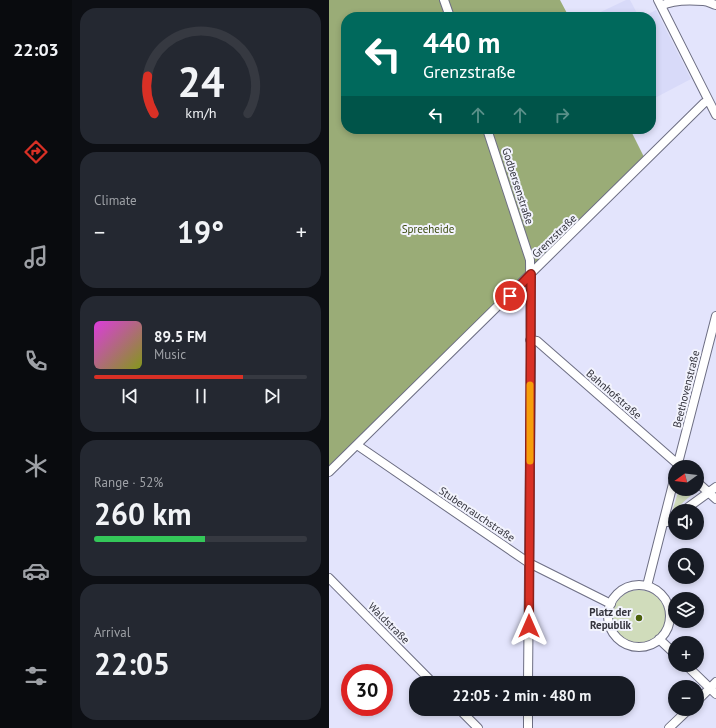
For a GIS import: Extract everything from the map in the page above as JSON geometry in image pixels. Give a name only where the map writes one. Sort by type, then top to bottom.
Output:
[{"type":"street","points":[[444,0],[448,12]]},
{"type":"street","points":[[659,3],[665,4],[685,1],[703,1],[716,5]]},
{"type":"street","points":[[659,3],[716,115]]},
{"type":"street","name":"Grenzstraße","points":[[329,472],[704,103],[708,101]]},
{"type":"street","name":"Godbersenstraße","points":[[489,134],[528,252],[531,274],[529,676]]},
{"type":"street","name":"Beethovenstraße","points":[[680,460],[716,316]]},
{"type":"street","name":"Bahnhofstraße","points":[[531,340],[537,341],[671,460]]},
{"type":"street","name":"Stubenrauchstraße","points":[[357,445],[529,563],[611,604]]},
{"type":"street","points":[[693,504],[716,487]]},
{"type":"street","points":[[704,488],[716,499]]},
{"type":"street","points":[[647,586],[670,496]]},
{"type":"street","points":[[664,520],[668,522]]},
{"type":"street","name":"Waldstraße","points":[[329,578],[426,676]]},
{"type":"street","points":[[633,586],[647,586],[660,593],[665,599],[669,610],[670,619],[668,627],[659,639],[641,647],[624,642],[615,635],[611,626],[609,613],[611,604],[619,594],[627,588],[633,586]]},
{"type":"street","points":[[659,639],[668,647]]},
{"type":"street","points":[[695,672],[714,688],[704,696]]},
{"type":"street","points":[[466,716],[478,728]]},
{"type":"street","points":[[528,716],[528,728]]},
{"type":"street","points":[[669,728],[682,716]]},
{"type":"shaded area","points":[[626,0],[630,0],[636,12],[601,12]]},
{"type":"shaded area","points":[[656,10],[691,79],[656,97],[656,12],[652,12]]},
{"type":"green space","name":"Spreeheide","points":[[329,0],[560,0],[566,12],[341,12],[341,134],[632,134],[644,157],[329,466]]},
{"type":"green space","points":[[677,496],[690,496],[681,504],[674,504]]},
{"type":"green space","name":"Platz der Republik","points":[[634,590],[644,590],[654,594],[662,602],[666,612],[666,622],[662,632],[654,640],[644,644],[634,644],[624,640],[616,632],[612,622],[612,612],[616,602],[624,594]]},
{"type":"slow traffic","points":[[530,385],[530,461]]},
{"type":"place","name":"Platz der Republik","points":[[639,618]]},
{"type":"route","points":[[510,296],[531,274],[529,626]]}]
